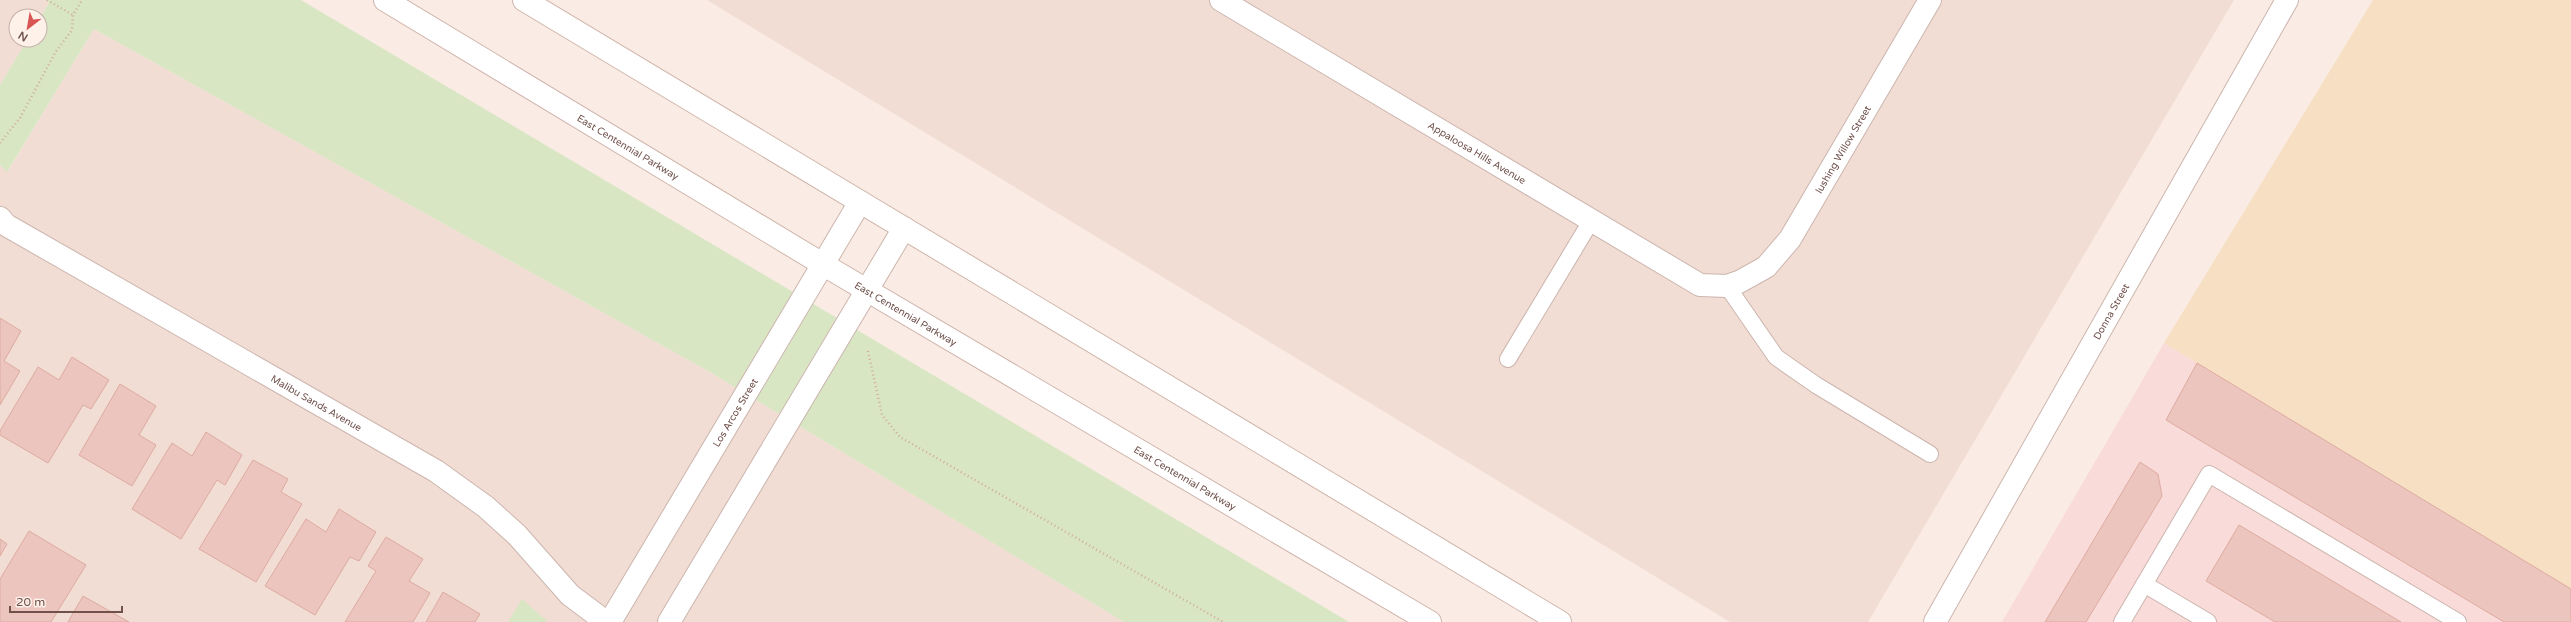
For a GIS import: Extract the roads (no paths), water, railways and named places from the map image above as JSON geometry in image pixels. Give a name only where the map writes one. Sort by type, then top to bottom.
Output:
[{"type":"street","name":"East Centennial Parkway","points":[[385,0],[824,265],[1430,622]]},
{"type":"street","points":[[524,0],[1560,622]]},
{"type":"street","name":"Appaloosa Hills Avenue","points":[[1221,0],[1700,285],[1733,284]]},
{"type":"street","name":"lushing Willow Street","points":[[1733,284],[1766,267],[1790,239],[1930,0]]},
{"type":"street","name":"Donna Street","points":[[1935,622],[2287,0]]},
{"type":"street","name":"Los Arcos Street","points":[[610,622],[824,265],[860,202]]},
{"type":"street","name":"Malibu Sands Avenue","points":[[0,218],[6,225],[436,471],[486,508],[517,535],[570,595],[606,622]]},
{"type":"street","points":[[669,622],[904,228]]},
{"type":"lane","points":[[1508,359],[1591,221]]},
{"type":"lane","points":[[1733,284],[1776,357],[1816,385],[1930,454]]},
{"type":"lane","points":[[2122,622],[2209,474],[2458,622]]},
{"type":"lane","points":[[2144,584],[2208,622]]}]
